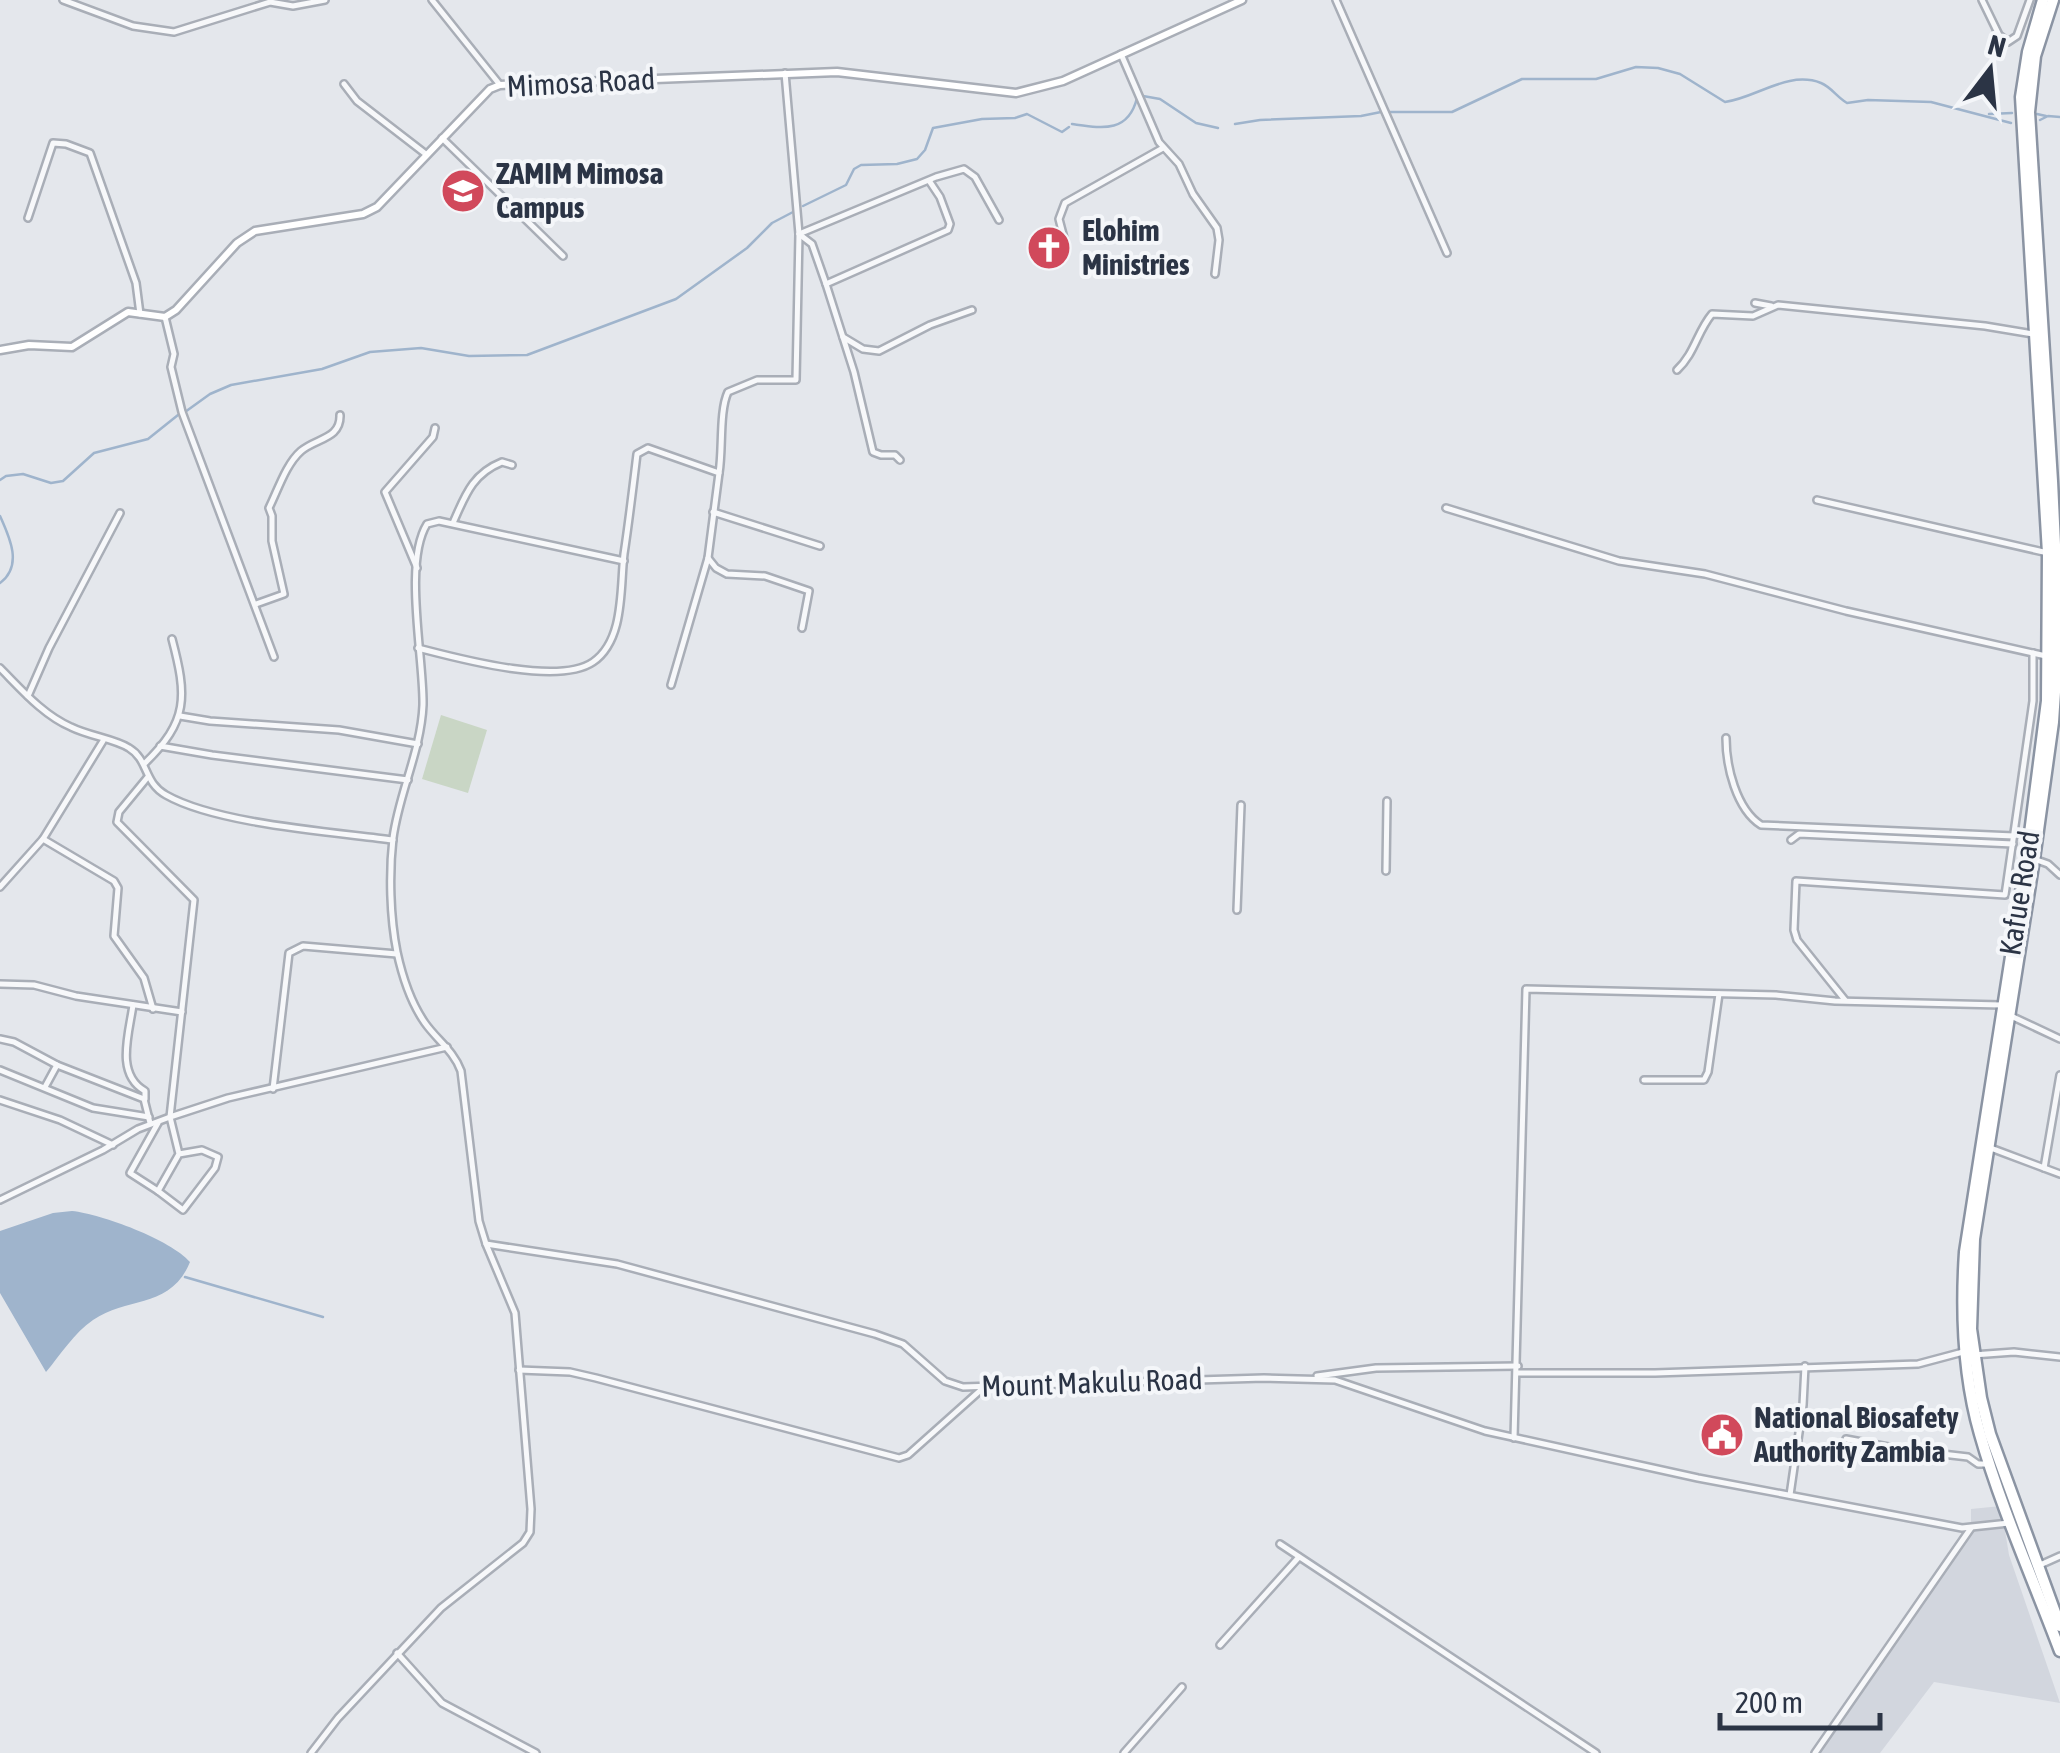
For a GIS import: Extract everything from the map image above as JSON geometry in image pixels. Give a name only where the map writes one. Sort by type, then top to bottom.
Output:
[{"type":"highway","name":"Kafue Road","points":[[2043,0],[2024,69],[2021,97],[2048,553],[2049,656],[2042,758],[1972,1273],[1969,1354],[1990,1434],[2060,1626]]},
{"type":"highway","name":"Kafue Road","points":[[2053,0],[2036,56],[2030,112],[2056,480],[2053,722],[2034,859],[1965,1252],[1962,1298],[1971,1394],[1990,1464],[2060,1651]]},
{"type":"street","points":[[64,0],[133,26],[174,32],[270,2],[292,6],[325,0]]},
{"type":"street","points":[[432,0],[500,85]]},
{"type":"street","name":"Mimosa Road","points":[[166,317],[246,236],[264,228],[363,214],[377,208],[490,89],[500,85],[856,73],[1016,93],[1044,88],[1242,0]]},
{"type":"street","points":[[1336,0],[1447,253]]},
{"type":"street","points":[[1982,0],[2000,35],[2008,42],[2017,36],[2030,0]]},
{"type":"street","points":[[1120,54],[1163,148],[1176,161],[1217,228],[1220,240],[1214,274]]},
{"type":"street","points":[[671,686],[708,558],[728,392],[757,380],[796,380],[799,234],[784,73]]},
{"type":"street","points":[[344,84],[357,101],[427,155]]},
{"type":"street","points":[[442,138],[563,256]]},
{"type":"street","points":[[28,218],[53,143],[90,152],[136,283],[140,314]]},
{"type":"street","points":[[1064,242],[1060,219],[1065,203],[1163,148]]},
{"type":"street","points":[[799,234],[964,169],[970,172],[999,220]]},
{"type":"street","points":[[826,284],[948,230],[945,210],[930,182]]},
{"type":"street","points":[[799,234],[812,244],[826,284],[854,372],[873,452],[880,456],[895,455],[900,460]]},
{"type":"street","points":[[1755,303],[1772,306]]},
{"type":"street","points":[[1677,370],[1690,358],[1712,314],[1752,316],[1782,304],[2033,334]]},
{"type":"street","points":[[841,335],[863,350],[879,351],[930,325],[972,310]]},
{"type":"street","points":[[0,350],[29,345],[72,347],[120,315],[166,317],[174,354],[170,367],[182,412],[274,657]]},
{"type":"street","points":[[256,604],[284,594],[269,508],[294,458],[313,442],[336,432],[340,416]]},
{"type":"street","points":[[418,571],[385,492],[433,438],[436,428]]},
{"type":"street","points":[[418,648],[495,666],[552,671],[582,668],[599,657],[620,608],[637,454],[641,449],[657,450],[720,473]]},
{"type":"street","points":[[453,524],[469,486],[480,474],[502,462],[512,465]]},
{"type":"street","points":[[1817,500],[2048,553]]},
{"type":"street","points":[[1446,508],[1619,561],[1706,574],[1897,623],[2049,656]]},
{"type":"street","points":[[28,696],[120,512]]},
{"type":"street","points":[[713,512],[820,546]]},
{"type":"street","points":[[311,1753],[338,1718],[441,1608],[524,1543],[530,1532],[515,1313],[479,1221],[461,1071],[418,1010],[398,954],[393,840],[418,744],[423,704],[418,571],[424,528],[431,522],[453,524],[624,561]]},
{"type":"street","points":[[708,558],[727,574],[751,574],[808,591],[802,628]]},
{"type":"street","points":[[144,764],[180,716],[183,681],[172,639]]},
{"type":"street","points":[[1846,1001],[1797,940],[1796,881],[2005,895],[2033,701],[2032,653]]},
{"type":"street","points":[[1,672],[66,725],[102,741],[128,747],[144,764],[147,778],[170,797],[272,823],[393,840]]},
{"type":"street","points":[[180,716],[338,730],[418,744]]},
{"type":"street","points":[[1726,738],[1728,767],[1744,805],[1761,825],[2029,842]]},
{"type":"street","points":[[0,886],[43,839],[102,741]]},
{"type":"street","points":[[160,746],[408,780]]},
{"type":"street","points":[[2025,756],[2042,758]]},
{"type":"street","points":[[147,778],[119,812],[117,822],[194,900],[170,1117],[179,1154],[158,1190]]},
{"type":"street","points":[[1386,871],[1387,801]]},
{"type":"street","points":[[1237,910],[1241,805]]},
{"type":"street","points":[[1790,840],[1799,834],[2014,840]]},
{"type":"street","points":[[43,839],[114,881],[118,888],[114,936],[144,978],[153,1009]]},
{"type":"street","points":[[2034,859],[2059,873]]},
{"type":"street","points":[[274,1089],[289,953],[302,946],[398,954]]},
{"type":"street","points":[[0,984],[23,983],[182,1012]]},
{"type":"street","points":[[1514,1438],[1524,992],[1534,988],[1719,994],[2005,1010],[2060,1039]]},
{"type":"street","points":[[1644,1080],[1704,1080],[1719,994]]},
{"type":"street","points":[[133,1005],[127,1070],[136,1086],[145,1091],[150,1121]]},
{"type":"street","points":[[0,1039],[146,1100]]},
{"type":"street","points":[[0,1070],[99,1110],[160,1121],[228,1098],[447,1048]]},
{"type":"street","points":[[45,1087],[57,1066]]},
{"type":"street","points":[[2044,1168],[2060,1075]]},
{"type":"street","points":[[0,1100],[60,1120],[113,1145]]},
{"type":"street","points":[[0,1200],[113,1145],[150,1121]]},
{"type":"street","points":[[160,1121],[130,1173],[185,1209],[218,1160],[208,1150],[179,1154]]},
{"type":"street","points":[[1988,1146],[2060,1174]]},
{"type":"street","name":"Mount Makulu Road","points":[[486,1244],[617,1264],[858,1330],[903,1344],[945,1380],[963,1386],[1310,1378],[1348,1384],[1428,1414],[1514,1438],[1790,1495],[1971,1528],[2012,1522]]},
{"type":"street","points":[[1310,1378],[1376,1368],[1655,1373],[1918,1364],[1969,1354],[2014,1352],[2060,1357]]},
{"type":"street","points":[[1790,1495],[1805,1366]]},
{"type":"street","points":[[519,1370],[570,1372],[596,1378],[899,1458],[908,1455],[983,1388]]},
{"type":"street","points":[[1846,1439],[1968,1457],[1978,1464],[1990,1464]]},
{"type":"street","points":[[1814,1753],[1971,1528]]},
{"type":"street","points":[[1280,1544],[1596,1753]]},
{"type":"street","points":[[2038,1566],[2060,1556]]},
{"type":"street","points":[[1220,1645],[1299,1557]]},
{"type":"street","points":[[397,1654],[442,1704],[536,1753]]},
{"type":"street","points":[[1124,1753],[1182,1687]]},
{"type":"shaded area","points":[[2001,1506],[2009,1555],[2060,1703],[1934,1682],[1880,1753],[1820,1753],[1834,1727],[1971,1535],[1971,1509]]},
{"type":"green space","points":[[441,715],[487,730],[468,793],[422,779]]},
{"type":"water","points":[[72,1211],[135,1229],[168,1245],[190,1262],[172,1288],[106,1313],[86,1325],[46,1372],[0,1293],[0,1231],[53,1213]]},
{"type":"waterway","points":[[1235,124],[1381,112],[1452,112],[1522,79],[1596,79],[1636,67],[1680,74],[1725,102],[1784,82],[1809,80],[1825,85],[1847,103],[1931,102],[2011,123]]},
{"type":"waterway","points":[[1143,96],[1160,99],[1196,123],[1218,128]]},
{"type":"waterway","points":[[1072,124],[1103,127],[1120,123],[1133,110],[1137,98]]},
{"type":"waterway","points":[[1989,114],[2012,113]]},
{"type":"waterway","points":[[803,206],[846,185],[854,169],[861,165],[917,159],[933,128],[1027,114],[1062,132],[1069,127]]},
{"type":"waterway","points":[[2037,114],[2046,116]]},
{"type":"waterway","points":[[2040,120],[2060,117]]},
{"type":"waterway","points":[[185,412],[231,385],[322,369],[370,352],[421,348],[469,356],[527,355],[676,299],[747,248],[772,223],[793,212]]},
{"type":"waterway","points":[[0,480],[23,474],[51,483],[63,481],[94,453],[148,439],[178,415]]},
{"type":"waterway","points":[[0,516],[13,560],[0,583]]},
{"type":"waterway","points":[[185,1277],[323,1317]]},
{"type":"place","name":"ZAMIM Mimosa Campus","points":[[463,191]]},
{"type":"place","name":"Elohim Ministries","points":[[1049,248]]},
{"type":"place","name":"National Biosafety Authority Zambia","points":[[1722,1435]]}]
